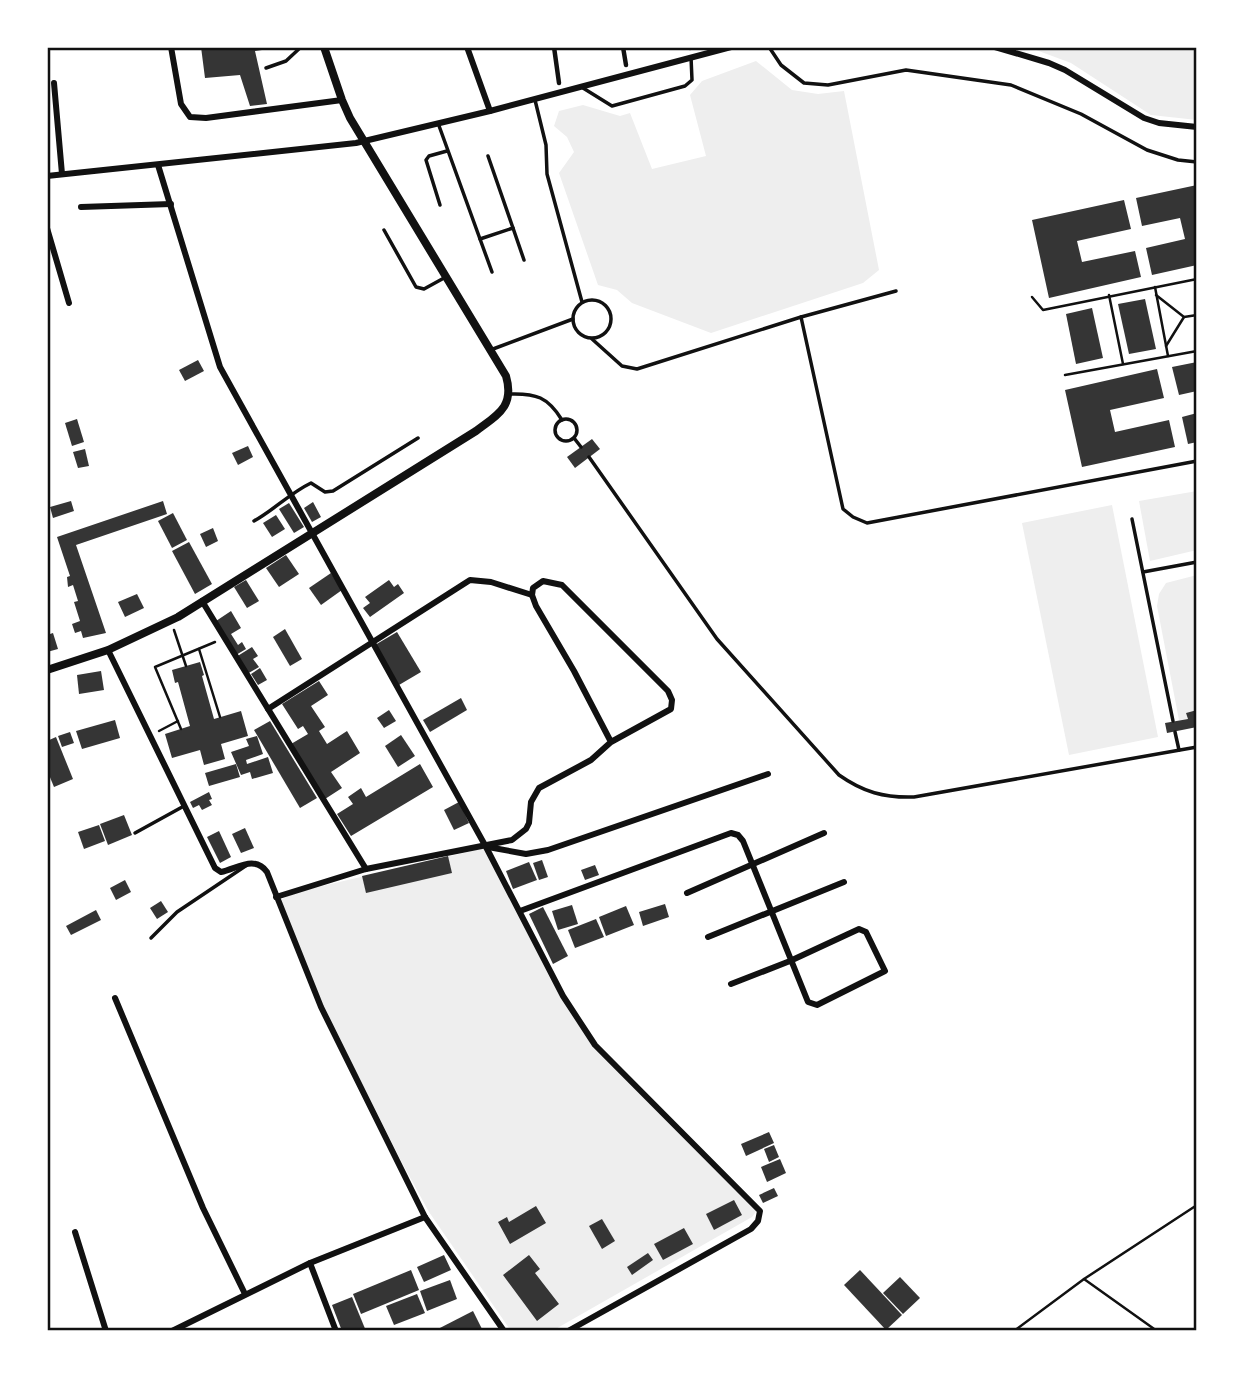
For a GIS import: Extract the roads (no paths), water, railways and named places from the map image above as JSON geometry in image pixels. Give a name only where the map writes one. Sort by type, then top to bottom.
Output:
[{"type":"street","points":[[171,47],[181,104],[190,117],[206,118],[342,100]]},
{"type":"street","points":[[47,670],[108,650],[170,621],[503,411],[509,394],[506,376],[342,100],[324,47]]},
{"type":"street","points":[[467,47],[489,111]]},
{"type":"street","points":[[554,47],[559,83]]},
{"type":"street","points":[[623,47],[626,65]]},
{"type":"street","points":[[47,176],[365,141],[730,47]]},
{"type":"street","points":[[995,47],[1065,70],[1144,118],[1197,127]]},
{"type":"street","points":[[54,83],[62,174]]},
{"type":"street","points":[[158,165],[220,366],[486,847],[563,996],[595,1045],[760,1211],[758,1221],[751,1229],[568,1331]]},
{"type":"street","points":[[81,207],[171,204]]},
{"type":"street","points":[[47,228],[69,303]]},
{"type":"street","points":[[268,709],[470,580],[491,582],[532,595]]},
{"type":"street","points":[[276,897],[366,869],[512,840],[522,834],[529,822],[533,796],[539,788],[591,760],[611,743],[668,713],[672,700],[668,691],[562,585],[543,581],[533,588],[532,595],[536,606],[574,671],[611,743]]},
{"type":"street","points":[[202,601],[366,869]]},
{"type":"street","points":[[108,650],[149,737],[218,870],[225,871],[248,863],[259,864],[265,869],[321,1007],[425,1217],[504,1331]]},
{"type":"street","points":[[486,847],[526,854],[548,850],[768,774]]},
{"type":"street","points":[[687,892],[824,834]]},
{"type":"street","points":[[520,911],[722,835],[738,835],[752,864],[790,961],[808,1002],[817,1005],[885,971],[863,929],[859,929],[790,961],[731,984]]},
{"type":"street","points":[[708,937],[844,882]]},
{"type":"street","points":[[115,998],[203,1208],[245,1294]]},
{"type":"street","points":[[172,1331],[310,1263],[425,1217]]},
{"type":"street","points":[[75,1232],[106,1331]]},
{"type":"street","points":[[310,1263],[336,1331]]},
{"type":"lane","points":[[266,68],[286,61],[301,47]]},
{"type":"lane","points":[[769,47],[780,65],[804,83],[828,85],[906,70],[1011,85],[1081,114],[1147,150],[1178,160],[1197,162]]},
{"type":"lane","points":[[581,87],[612,106],[685,86],[692,80],[691,56]]},
{"type":"lane","points":[[535,99],[545,145],[547,174],[582,302]]},
{"type":"lane","points":[[439,123],[492,272]]},
{"type":"lane","points":[[440,205],[426,158],[447,151]]},
{"type":"lane","points":[[488,156],[524,260]]},
{"type":"lane","points":[[480,239],[513,228]]},
{"type":"lane","points":[[384,230],[416,287],[424,289],[447,277]]},
{"type":"lane","points":[[592,339],[622,366],[637,369],[896,290]]},
{"type":"lane","points":[[592,299],[602,302],[610,309],[610,329],[603,337],[583,337],[575,329],[575,309],[582,302],[592,299]]},
{"type":"lane","points":[[801,317],[843,509],[867,523],[1197,461]]},
{"type":"lane","points":[[491,350],[573,319]]},
{"type":"lane","points":[[509,394],[528,395],[545,400],[552,404],[562,420]]},
{"type":"lane","points":[[562,420],[570,420],[577,430],[574,438],[564,442],[558,439],[555,427],[562,420]]},
{"type":"lane","points":[[254,521],[271,512],[289,495],[311,483],[325,492],[332,491],[418,438]]},
{"type":"lane","points":[[574,438],[581,447]]},
{"type":"lane","points":[[589,457],[717,639],[839,775],[856,786],[884,796],[914,797],[1197,747]]},
{"type":"lane","points":[[1132,519],[1173,721]]},
{"type":"lane","points":[[1143,572],[1197,562]]},
{"type":"lane","points":[[1175,732],[1179,750]]},
{"type":"lane","points":[[135,833],[184,806]]},
{"type":"lane","points":[[151,938],[177,912],[248,863]]}]
